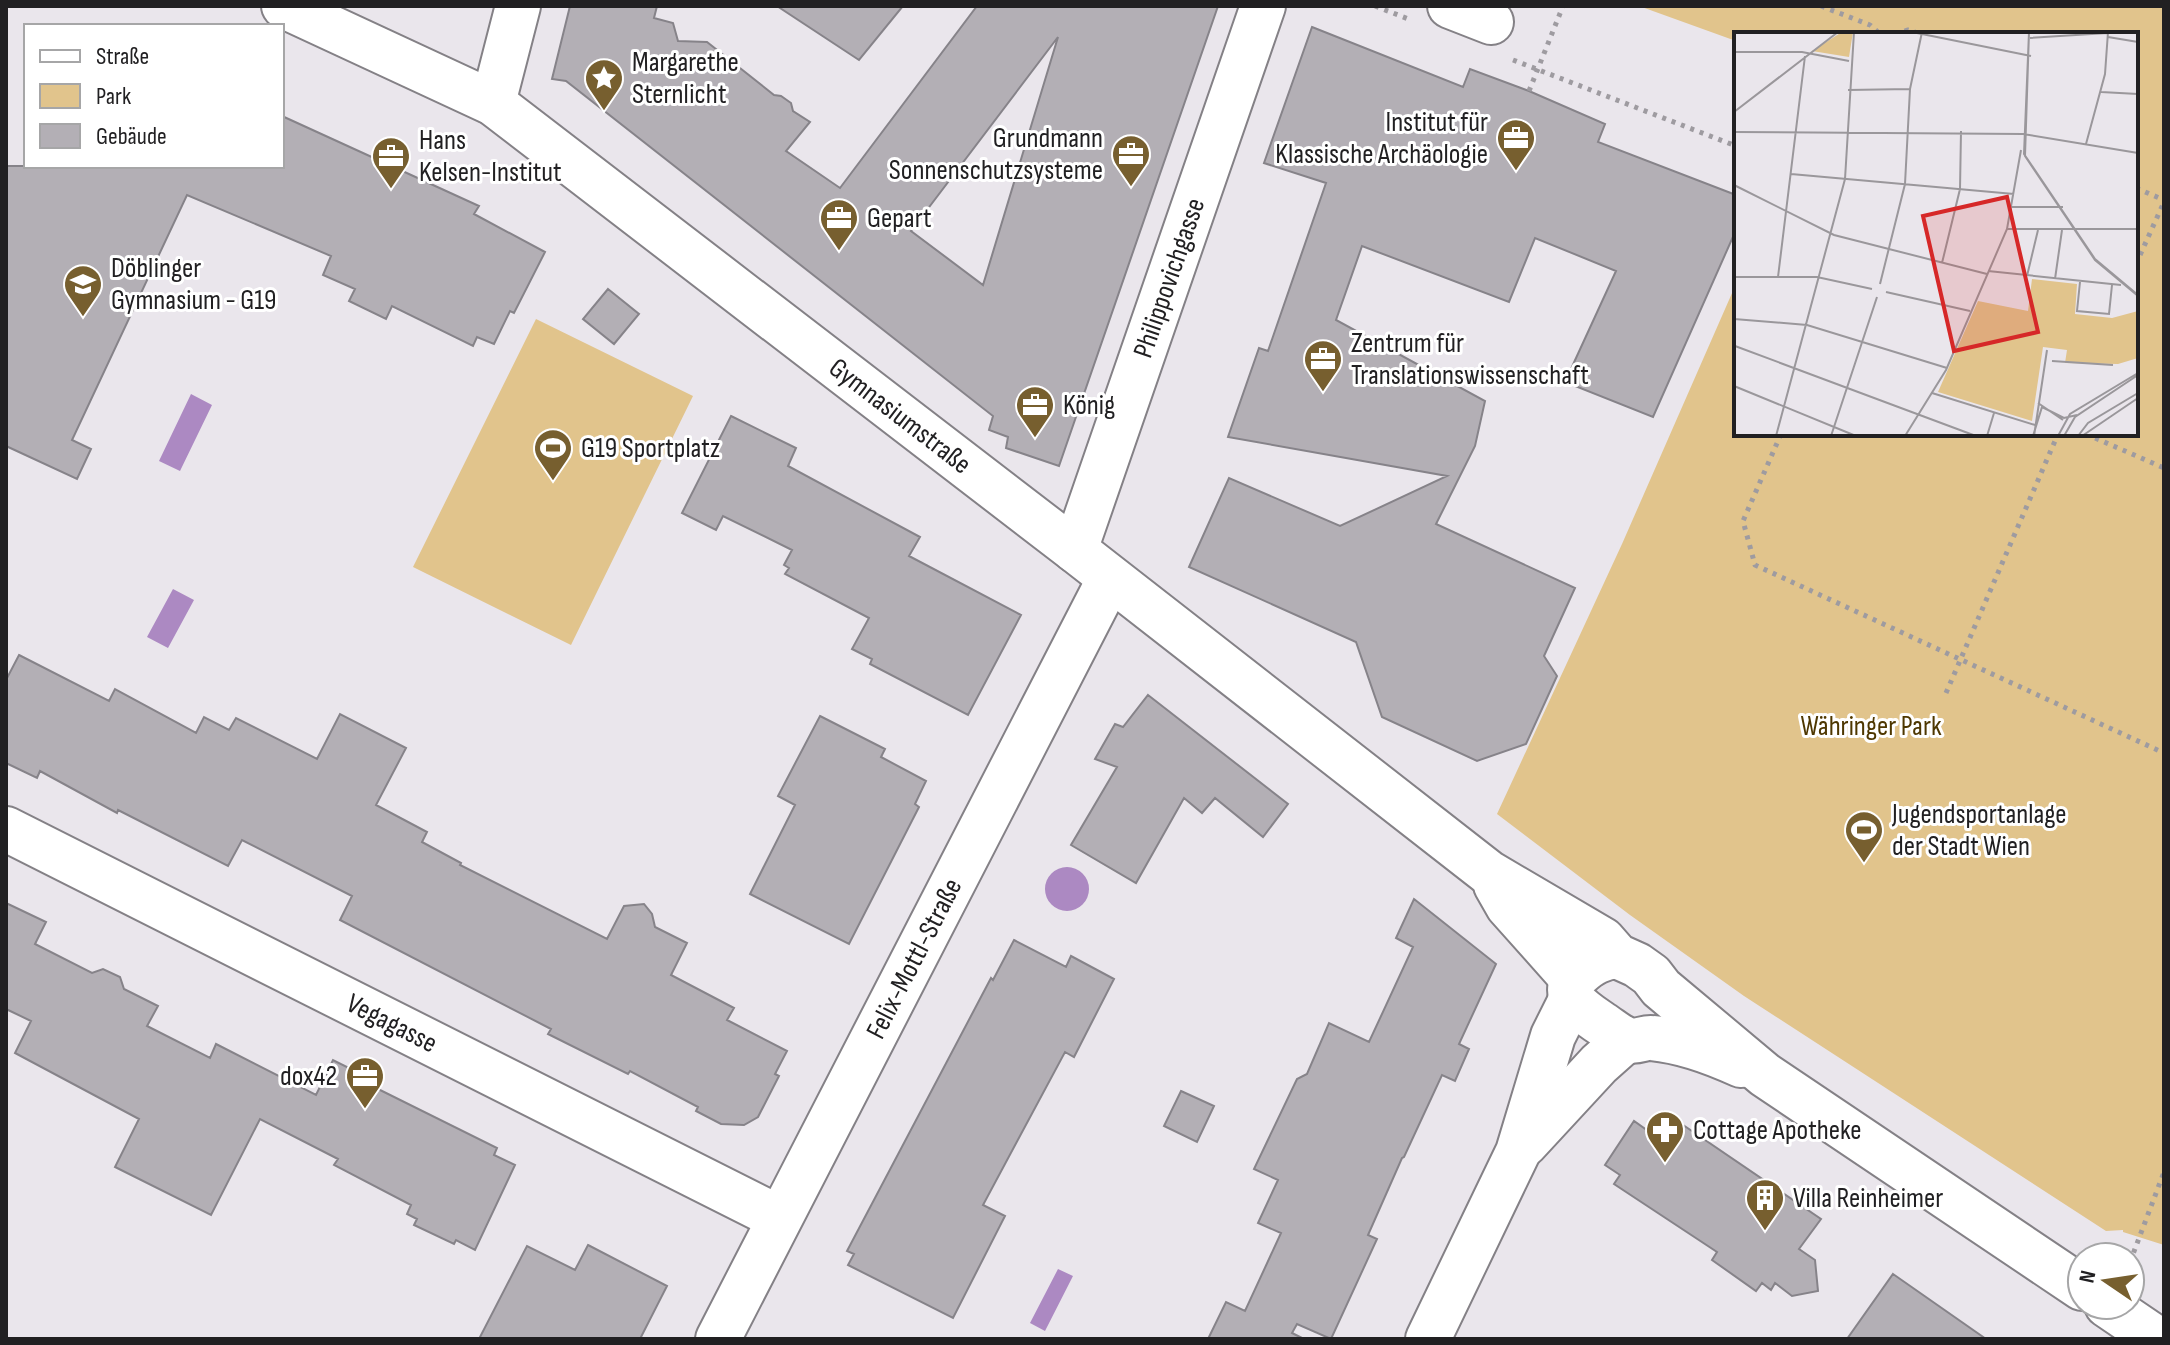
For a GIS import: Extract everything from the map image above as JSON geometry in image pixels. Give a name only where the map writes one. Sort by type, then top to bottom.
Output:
[{"type":"street","name":"Gymnasiumstraße","points":[[284,6],[493,103],[1489,873],[1591,931],[1617,956],[1651,975],[1661,988],[1765,1075],[2066,1277]]},
{"type":"street","points":[[493,103],[518,6]]},
{"type":"street","name":"Philippovichgasse","points":[[1075,550],[1263,6]]},
{"type":"street","points":[[1434,15],[1499,40]]},
{"type":"street","name":"Felix-Mottl-Straße","points":[[718,1339],[1110,578]]},
{"type":"street","name":"Vegagasse","points":[[6,829],[779,1218]]},
{"type":"street","name":"Gymnasiumstraße","points":[[1489,873],[1508,906],[1572,989],[1638,1039],[1703,1051],[1765,1075]]},
{"type":"street","points":[[1428,1339],[1518,1152],[1553,1036],[1572,989],[1600,958],[1617,956]]},
{"type":"street","points":[[1518,1152],[1599,1064],[1638,1039],[1664,1003],[1661,988]]},
{"type":"street","points":[[2131,1321],[2157,1339]]},
{"type":"path","points":[[1375,6],[1434,15]]},
{"type":"path","points":[[1529,91],[1563,6]]},
{"type":"path","points":[[1821,6],[1870,25],[1878,32]]},
{"type":"path","points":[[1499,40],[1537,69],[1734,145]]},
{"type":"path","points":[[2138,189],[2164,201],[2138,260]]},
{"type":"path","points":[[1780,436],[1743,521],[1755,565],[2164,753]]},
{"type":"path","points":[[1946,693],[2057,436]]},
{"type":"path","points":[[2091,436],[2164,468]]},
{"type":"path","points":[[2138,1241],[2164,1172]]},
{"type":"green space","name":"Jugendsportanlage der Stadt Wien","points":[[1639,6],[2164,6],[2164,1245],[2123,1230],[2106,1231],[1744,996],[1630,915],[1497,814],[1622,544],[1734,289],[1734,436],[2138,436],[2138,32],[1734,32],[1734,40]]},
{"type":"green space","name":"G19 Sportplatz","points":[[536,319],[693,396],[571,645],[413,567]]},
{"type":"shaded area","points":[[191,394],[212,405],[180,471],[159,461]]},
{"type":"shaded area","points":[[173,589],[194,600],[168,648],[147,637]]},
{"type":"shaded area","points":[[1067,867],[1083,873],[1089,889],[1083,905],[1067,911],[1051,905],[1045,889],[1051,873]]},
{"type":"shaded area","points":[[1058,1269],[1073,1276],[1045,1331],[1030,1323]]},
{"type":"building","points":[[570,6],[657,6],[654,18],[673,23],[678,41],[707,42],[774,95],[791,103],[793,111],[810,122],[786,151],[840,188],[977,6],[1218,6],[1059,466],[1006,448],[1008,437],[989,430],[993,416],[566,81],[552,79]],"holes":[[[1058,37],[983,285],[911,231]]]},
{"type":"building","points":[[777,6],[903,6],[859,60]]},
{"type":"building","points":[[1312,27],[1463,87],[1470,69],[1529,91],[1605,124],[1598,142],[1734,194],[1734,235],[1653,417],[1565,382],[1616,271],[1535,238],[1509,302],[1362,246],[1336,320],[1485,401],[1475,446],[1436,524],[1575,588],[1544,656],[1557,676],[1526,744],[1477,761],[1382,717],[1356,642],[1189,567],[1229,478],[1340,526],[1447,476],[1228,437],[1259,348],[1268,351],[1326,183],[1264,163]]},
{"type":"building","points":[[284,117],[479,206],[474,214],[545,252],[514,313],[510,311],[494,344],[477,337],[473,346],[392,306],[386,319],[349,301],[355,289],[323,275],[331,256],[187,195],[72,440],[91,449],[77,479],[6,446],[6,166],[284,168]]},
{"type":"building","points":[[608,289],[639,314],[614,344],[583,319]]},
{"type":"building","points":[[731,416],[796,448],[788,466],[920,537],[909,556],[1021,615],[968,715],[870,664],[872,659],[852,649],[869,618],[785,574],[789,568],[784,565],[792,550],[723,516],[716,530],[682,513]]},
{"type":"building","points":[[19,655],[109,701],[115,689],[196,733],[204,717],[229,730],[236,718],[317,759],[340,714],[406,748],[376,805],[427,832],[422,842],[460,865],[607,939],[624,906],[644,904],[652,914],[655,927],[687,943],[671,975],[734,1008],[727,1020],[787,1051],[775,1074],[779,1076],[758,1117],[744,1125],[721,1124],[696,1111],[698,1107],[630,1071],[628,1074],[548,1034],[551,1029],[340,920],[352,896],[242,840],[228,866],[118,810],[117,813],[40,771],[37,778],[6,763],[6,680]]},
{"type":"building","points":[[1148,695],[1288,804],[1263,837],[1215,798],[1202,813],[1184,798],[1136,883],[1071,845],[1117,767],[1095,759],[1115,724],[1123,727]]},
{"type":"building","points":[[820,716],[885,749],[881,757],[926,781],[915,804],[919,807],[849,944],[750,894],[795,805],[778,796]]},
{"type":"building","points":[[1414,899],[1496,964],[1459,1044],[1469,1049],[1455,1081],[1442,1075],[1402,1158],[1368,1235],[1377,1239],[1331,1339],[1297,1324],[1292,1333],[1304,1339],[1208,1339],[1226,1302],[1245,1311],[1281,1233],[1258,1223],[1278,1180],[1254,1169],[1297,1079],[1307,1074],[1329,1023],[1369,1042],[1413,947],[1396,938]]},
{"type":"building","points":[[6,903],[46,922],[35,944],[92,973],[103,969],[120,977],[124,989],[158,1006],[147,1026],[210,1058],[216,1044],[316,1095],[333,1060],[375,1081],[372,1086],[497,1148],[494,1155],[515,1165],[475,1250],[456,1240],[454,1244],[414,1225],[417,1219],[407,1214],[411,1205],[334,1165],[338,1159],[260,1119],[211,1215],[115,1167],[139,1119],[15,1053],[31,1021],[6,1009]]},
{"type":"building","points":[[1014,940],[1066,967],[1071,956],[1114,979],[1074,1057],[1065,1052],[983,1205],[1005,1216],[953,1318],[848,1265],[854,1254],[847,1251]]},
{"type":"building","points":[[1181,1091],[1214,1106],[1197,1142],[1164,1126]]},
{"type":"building","points":[[1664,1112],[1821,1219],[1799,1249],[1815,1260],[1818,1291],[1792,1296],[1775,1283],[1771,1290],[1762,1283],[1756,1291],[1712,1260],[1717,1252],[1614,1184],[1620,1175],[1605,1165],[1634,1121],[1651,1133]]},
{"type":"building","points":[[588,1245],[667,1286],[640,1339],[479,1339],[527,1246],[575,1270]]},
{"type":"building","points":[[1893,1274],[1986,1339],[1847,1339]]},
{"type":"place","name":"Margarethe Sternlicht","points":[[604,112]]},
{"type":"place","name":"Institut für Klassische Archäologie","points":[[1516,172]]},
{"type":"place","name":"Grundmann Sonnenschutzsysteme","points":[[1131,188]]},
{"type":"place","name":"Hans Kelsen-Institut","points":[[391,190]]},
{"type":"place","name":"Gepart","points":[[839,252]]},
{"type":"place","name":"Döblinger Gymnasium - G19","points":[[83,318]]},
{"type":"place","name":"Zentrum für Translationswissenschaft","points":[[1323,393]]},
{"type":"place","name":"König","points":[[1035,439]]},
{"type":"place","name":"G19 Sportplatz","points":[[553,482]]},
{"type":"place","name":"Jugendsportanlage der Stadt Wien","points":[[1864,864]]},
{"type":"place","name":"dox42","points":[[365,1110]]},
{"type":"place","name":"Cottage Apotheke","points":[[1665,1164]]},
{"type":"place","name":"Villa Reinheimer","points":[[1765,1232]]},
{"type":"park label","name":"Währinger Park","points":[[1871,726]]}]
